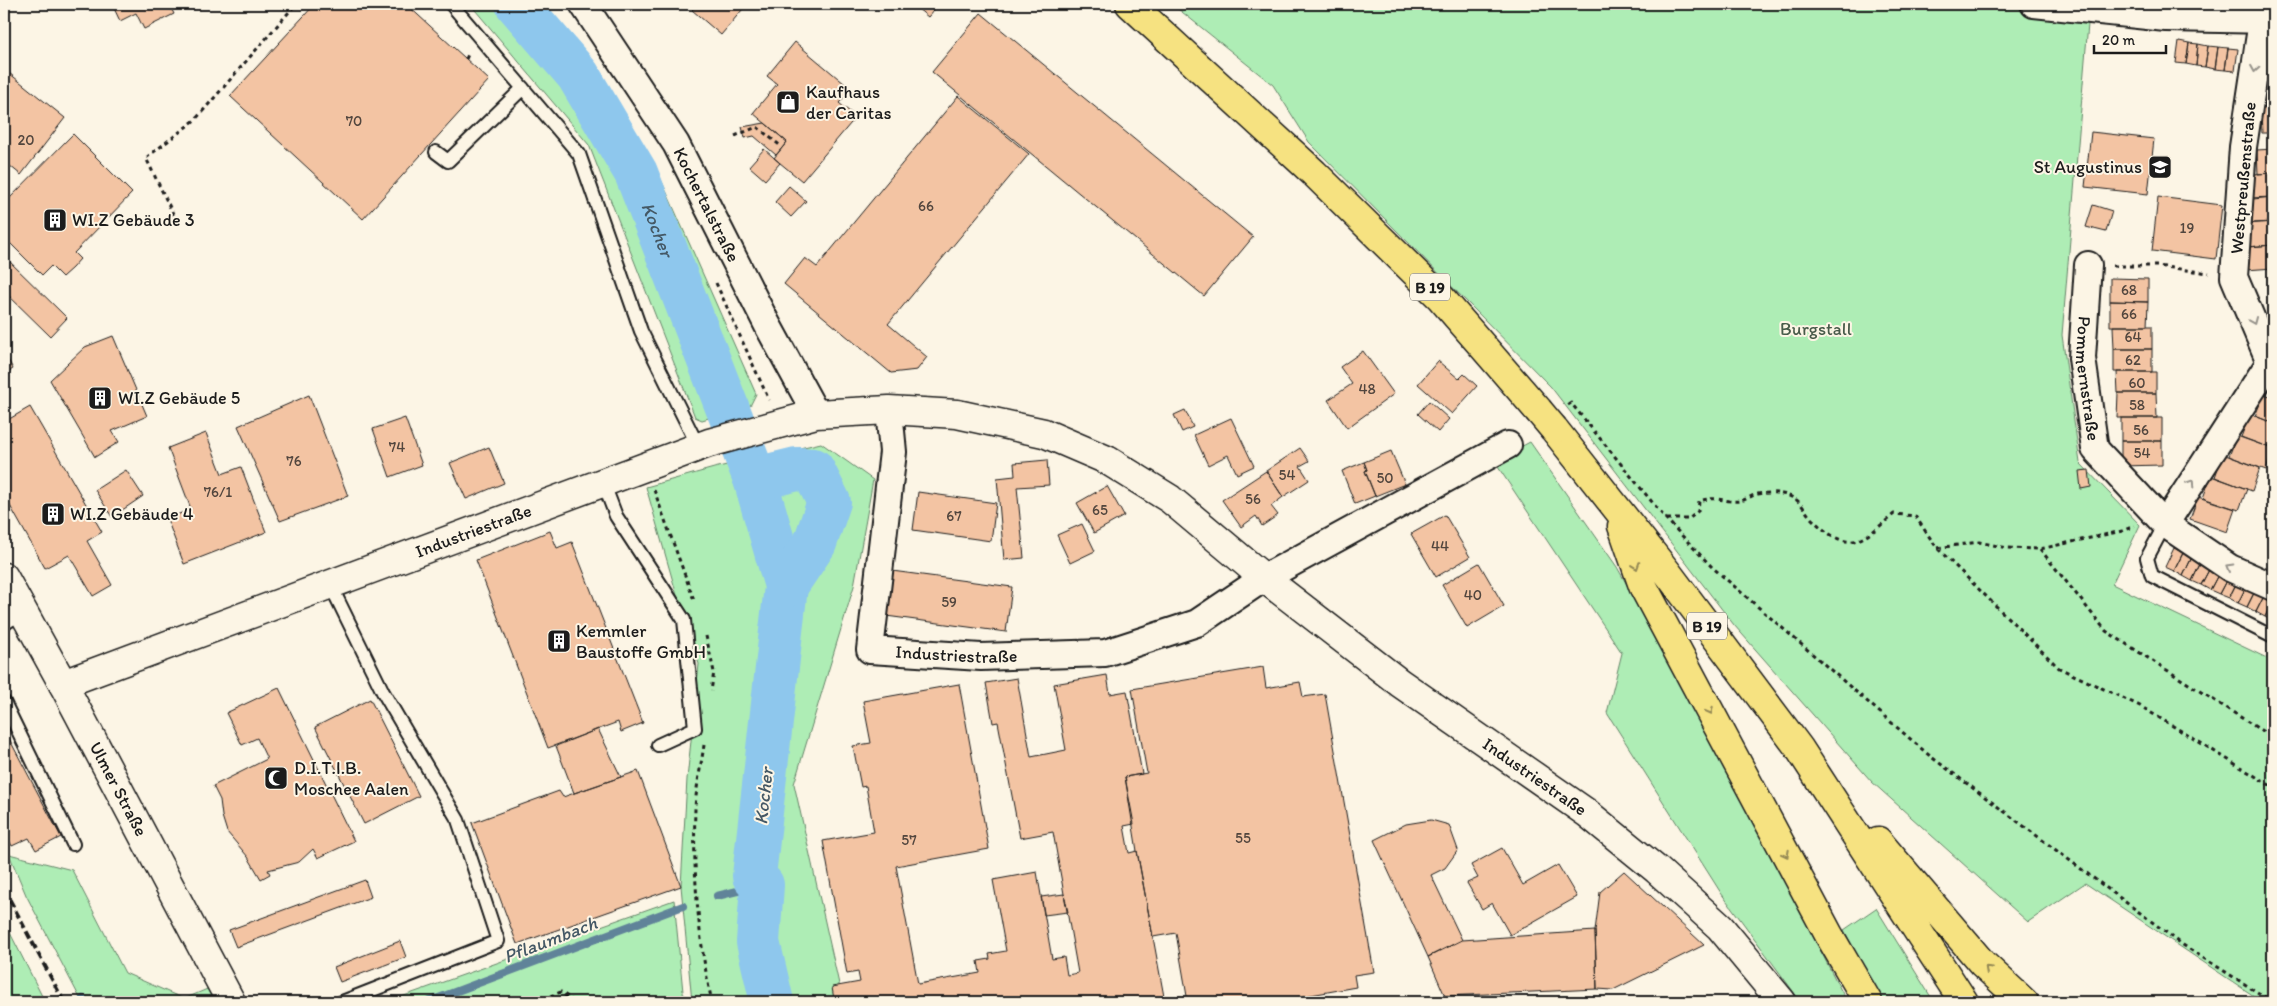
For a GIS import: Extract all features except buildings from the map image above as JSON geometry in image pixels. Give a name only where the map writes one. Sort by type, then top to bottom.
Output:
[{"type":"highway","name":"B 19","points":[[1130,4],[1314,173],[1442,298],[1546,420],[1614,504],[1799,748],[1964,1002]]},
{"type":"highway","points":[[1614,504],[1643,586],[1829,935],[1868,1002]]},
{"type":"highway","points":[[1799,748],[1982,963],[2024,1002]]},
{"type":"street","name":"Kochertalstraße","points":[[583,4],[676,144],[767,324],[816,414]]},
{"type":"street","name":"Westpreußenstraße","points":[[2034,4],[2166,18],[2268,21],[2243,147],[2234,277]]},
{"type":"street","name":"Pommernstraße","points":[[2088,265],[2082,358],[2095,449],[2160,520],[2230,568],[2273,588]]},
{"type":"street","points":[[2160,520],[2271,363],[2234,277]]},
{"type":"street","name":"Industriestraße","points":[[889,410],[893,452],[870,650],[981,657],[1105,653],[1197,623],[1264,578],[1508,445]]},
{"type":"street","name":"Industriestraße","points":[[63,684],[703,444],[816,414],[889,410],[957,414],[1044,433],[1108,460],[1170,499],[1264,578],[1400,683],[1601,824],[1720,927],[1782,1002]]},
{"type":"street","name":"Ulmer Straße","points":[[4,577],[13,618],[63,684],[231,1002]]},
{"type":"lane","points":[[451,4],[578,154],[641,331],[703,444]]},
{"type":"lane","points":[[436,152],[448,162],[523,88]]},
{"type":"lane","points":[[603,482],[616,516],[684,620],[695,728],[658,745]]},
{"type":"lane","points":[[2160,520],[2147,558],[2152,576],[2273,637]]},
{"type":"lane","points":[[330,584],[383,692],[458,820],[498,941],[342,1002]]},
{"type":"lane","points":[[4,702],[73,844]]},
{"type":"path","points":[[177,222],[146,158],[195,120],[296,4]]},
{"type":"path","points":[[735,136],[757,127],[782,147]]},
{"type":"path","points":[[2088,265],[2158,266],[2234,277]]},
{"type":"path","points":[[714,279],[769,425]]},
{"type":"path","points":[[2273,787],[2140,706],[2059,668],[1937,548],[1915,516],[1894,514],[1867,538],[1849,543],[1832,537],[1810,518],[1797,500],[1782,493],[1758,494],[1740,501],[1713,497],[1699,501],[1698,512],[1688,519],[1666,519],[1712,567],[1930,756],[2183,945],[2273,1002]]},
{"type":"path","points":[[1937,548],[1979,542],[2007,548],[2040,550],[2160,520]]},
{"type":"path","points":[[2040,550],[2106,631],[2273,738]]},
{"type":"path","points":[[535,1002],[560,992],[574,1002]]},
{"type":"green space","points":[[470,4],[541,4],[560,24],[652,159],[756,394],[750,406],[702,420],[695,417],[589,145]]},
{"type":"green space","name":"Burgstall","points":[[1172,4],[2010,4],[2088,24],[2062,335],[2080,463],[2140,525],[2112,584],[2273,661],[2273,1002],[2263,1002],[2085,883],[2028,922],[1872,782],[1734,625],[1551,387],[1309,142],[1273,85]]},
{"type":"green space","points":[[1530,442],[1617,567],[1695,707],[1847,1002],[1801,1002],[1721,893],[1607,713],[1622,653],[1494,461]]},
{"type":"green space","points":[[821,443],[873,480],[854,586],[794,784],[843,1002],[692,1002],[681,886],[687,779],[699,664],[684,620],[646,487],[714,468]]},
{"type":"green space","points":[[9,854],[72,870],[125,973],[184,999],[212,987],[220,1002],[82,1002],[26,895]]},
{"type":"green space","points":[[674,900],[684,1002],[387,1002]]},
{"type":"green space","points":[[1876,908],[1934,1002],[1882,1002],[1844,930]]},
{"type":"green space","points":[[4,921],[45,1002],[4,1002]]},
{"type":"waterway","name":"Kocher","points":[[517,4],[578,75],[636,173],[755,479],[786,586],[754,876],[762,885],[758,942],[772,1002]]},
{"type":"waterway","name":"Kocher","points":[[755,479],[797,469],[813,470],[829,502],[815,543],[786,586]]},
{"type":"waterway","name":"Pflaumbach","points":[[717,896],[762,885]]},
{"type":"waterway","name":"Pflaumbach","points":[[428,1002],[683,906]]},
{"type":"waterway","points":[[83,999],[87,1002]]},
{"type":"railway","points":[[4,889],[64,1002]]},
{"type":"place","name":"Kaufhaus der Caritas","points":[[788,102]]},
{"type":"place","name":"St Augustinus","points":[[2160,167]]},
{"type":"place","name":"WI.Z Gebäude 3","points":[[55,220]]},
{"type":"place","name":"WI.Z Gebäude 5","points":[[100,398]]},
{"type":"place","name":"WI.Z Gebäude 4","points":[[53,514]]},
{"type":"place","name":"Kemmler Baustoffe GmbH","points":[[559,641]]},
{"type":"place","name":"D.I.T.I.B. Moschee Aalen","points":[[276,778]]}]
